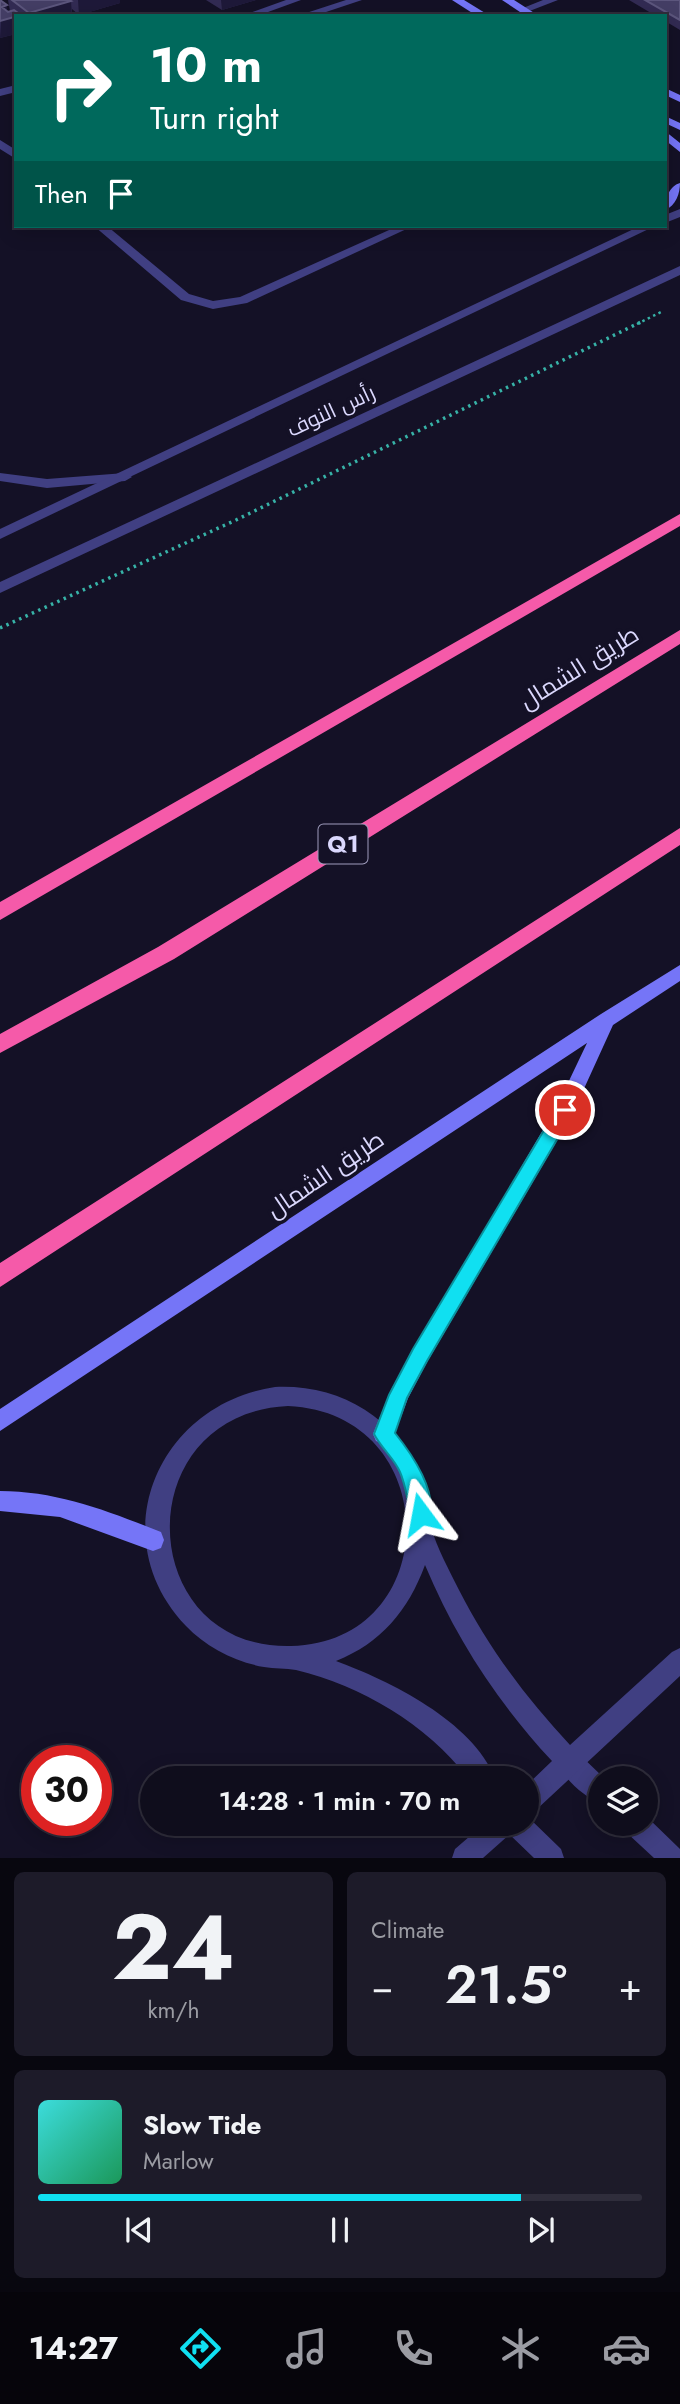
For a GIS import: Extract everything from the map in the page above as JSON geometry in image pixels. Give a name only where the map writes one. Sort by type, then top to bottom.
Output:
[{"type":"highway","points":[[0,912],[680,519]]},
{"type":"highway","name":"طريق الشمال","points":[[0,1044],[166,953],[680,636]]},
{"type":"highway","points":[[0,1276],[680,835]]},
{"type":"main road","points":[[457,0],[482,14]]},
{"type":"main road","points":[[507,0],[530,14]]},
{"type":"main road","points":[[667,136],[680,149]]},
{"type":"main road","points":[[667,203],[680,186]]},
{"type":"main road","name":"طريق الشمال","points":[[0,1421],[680,972]]},
{"type":"main road","points":[[384,1434],[398,1395],[565,1110],[607,1019]]},
{"type":"main road","points":[[0,1501],[42,1503],[77,1510],[153,1540]]},
{"type":"street","points":[[312,14],[357,0]]},
{"type":"street","points":[[523,10],[552,0]]},
{"type":"street","points":[[252,14],[290,2],[303,14]]},
{"type":"street","points":[[0,143],[14,154]]},
{"type":"street","points":[[102,228],[186,297],[213,305],[243,300],[402,228]]},
{"type":"street","points":[[381,228],[389,234]]},
{"type":"street","name":"رأس النوف","points":[[0,536],[645,228]]},
{"type":"street","name":"رأس النوف","points":[[0,588],[680,271]]},
{"type":"street","points":[[0,477],[23,484],[52,485],[125,477]]},
{"type":"street","points":[[289,1657],[330,1649],[366,1631],[376,1622],[396,1603],[415,1570],[422,1532],[419,1496],[406,1462],[384,1434],[351,1412],[313,1399],[273,1399],[234,1409],[199,1431],[173,1462],[157,1499],[153,1540],[167,1585],[196,1623],[239,1648],[289,1657],[341,1672],[390,1695],[436,1727],[472,1766]]},
{"type":"street","points":[[422,1532],[464,1628],[494,1674],[529,1720],[588,1780]]},
{"type":"street","points":[[539,1790],[680,1660]]},
{"type":"street","points":[[464,1858],[489,1836]]},
{"type":"street","points":[[529,1836],[552,1858]]},
{"type":"street","points":[[649,1836],[673,1858]]},
{"type":"path","points":[[0,628],[236,520],[668,309]]},
{"type":"building","points":[[0,0],[7,5],[2,7],[8,12],[14,10],[20,14],[0,21]]},
{"type":"building","points":[[12,0],[69,0],[71,1],[29,13]]},
{"type":"building","points":[[645,0],[680,0],[680,20]]},
{"type":"route","points":[[421,1514],[419,1496],[406,1462],[384,1434],[398,1395],[420,1355],[565,1110]]}]
